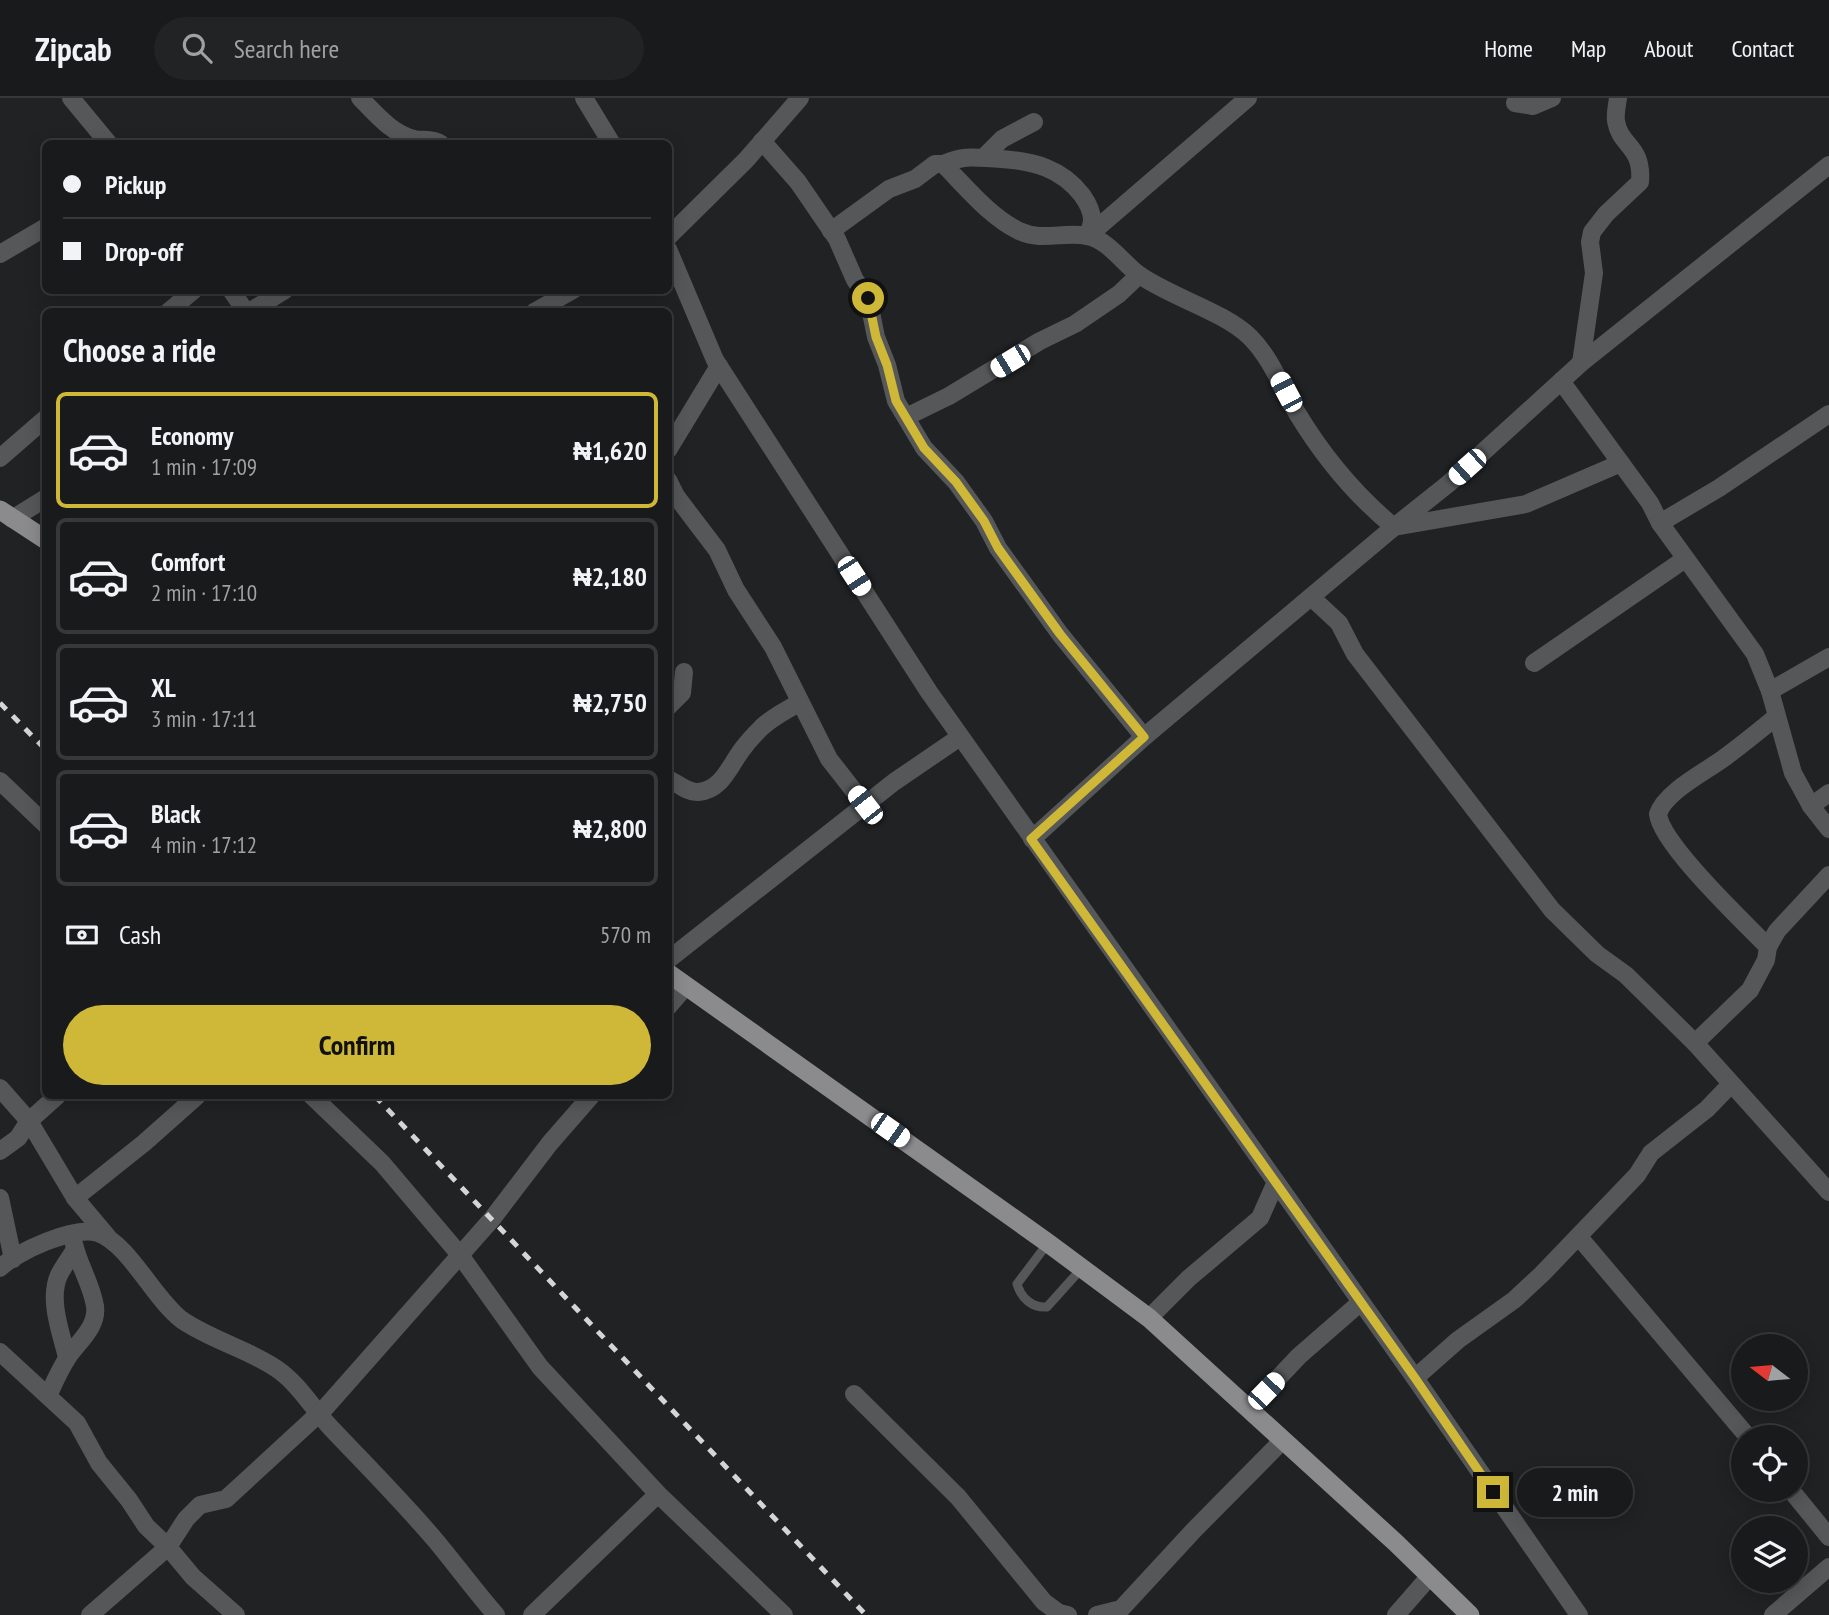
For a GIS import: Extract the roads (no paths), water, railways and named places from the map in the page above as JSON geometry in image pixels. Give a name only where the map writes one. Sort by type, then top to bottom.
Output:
[{"type":"main road","points":[[6,514],[42,537]]},
{"type":"main road","points":[[672,977],[1048,1243],[1149,1318],[1396,1543],[1470,1615]]},
{"type":"street","points":[[71,98],[106,140]]},
{"type":"street","points":[[360,98],[390,127],[413,139],[436,140]]},
{"type":"street","points":[[584,98],[610,140]]},
{"type":"street","points":[[672,233],[800,98]]},
{"type":"street","points":[[1088,236],[1248,98]]},
{"type":"street","points":[[1515,103],[1533,106],[1552,98]]},
{"type":"street","points":[[1581,363],[1594,272],[1590,242],[1592,232],[1606,214],[1640,182],[1639,158],[1619,131],[1615,119],[1618,98]]},
{"type":"street","points":[[985,156],[1002,139],[1034,122]]},
{"type":"street","points":[[762,141],[798,182],[837,239],[855,280],[868,298],[876,337],[887,365],[896,401],[924,448],[956,482],[984,521],[998,548],[1060,634],[1144,737]]},
{"type":"street","points":[[831,231],[889,189],[915,179],[935,164],[959,158],[985,156],[1043,165],[1062,175],[1076,187],[1089,205],[1092,218],[1088,236]]},
{"type":"street","points":[[943,164],[978,200],[1004,222],[1021,232],[1043,237],[1088,236],[1102,243],[1139,275],[1233,323],[1250,337],[1275,371],[1297,413],[1330,461],[1367,505],[1394,527],[1526,504],[1621,463]]},
{"type":"street","points":[[1031,839],[1144,737],[1448,484],[1581,363],[1829,165]]},
{"type":"street","points":[[0,254],[42,229]]},
{"type":"street","points":[[672,258],[719,366],[960,737],[1415,1378],[1579,1615]]},
{"type":"street","points":[[906,417],[949,396],[1040,341],[1075,324],[1119,293],[1139,275]]},
{"type":"street","points":[[173,308],[189,294]]},
{"type":"street","points":[[234,294],[245,308]]},
{"type":"street","points":[[255,308],[278,294]]},
{"type":"street","points":[[672,441],[719,366]]},
{"type":"street","points":[[1561,381],[1755,654],[1770,691],[1793,773],[1811,806],[1829,829]]},
{"type":"street","points":[[1660,523],[1719,488],[1829,414]]},
{"type":"street","points":[[0,457],[42,421]]},
{"type":"street","points":[[672,488],[717,550],[736,590],[773,647],[829,759],[865,805]]},
{"type":"street","points":[[6,514],[42,500]]},
{"type":"street","points":[[1534,663],[1685,559]]},
{"type":"street","points":[[1311,597],[1339,622],[1355,654],[1552,910],[1597,954],[1626,975],[1695,1043],[1829,1192]]},
{"type":"street","points":[[1770,691],[1829,657]]},
{"type":"street","points":[[672,704],[682,693],[684,672]]},
{"type":"street","points":[[672,781],[687,790],[698,792],[710,789],[722,781],[743,748],[772,718],[799,703]]},
{"type":"street","points":[[1768,947],[1676,849],[1663,830],[1658,814],[1663,803],[1680,789],[1776,717]]},
{"type":"street","points":[[672,957],[916,765],[960,737]]},
{"type":"street","points":[[0,781],[42,821]]},
{"type":"street","points":[[1811,806],[1829,793]]},
{"type":"street","points":[[1695,1043],[1751,990],[1777,931],[1829,875]]},
{"type":"street","points":[[672,1003],[687,986]]},
{"type":"street","points":[[1415,1378],[1458,1340],[1514,1300],[1579,1237],[1637,1175],[1651,1153],[1707,1109],[1731,1084]]},
{"type":"street","points":[[0,1088],[29,1121],[75,1198],[159,1297],[182,1320],[276,1368],[296,1386],[318,1414],[436,1541],[496,1615]]},
{"type":"street","points":[[0,1151],[18,1138],[29,1121],[54,1099]]},
{"type":"street","points":[[75,1198],[194,1099]]},
{"type":"street","points":[[315,1099],[382,1163],[460,1255],[540,1367],[657,1494],[784,1615]]},
{"type":"street","points":[[90,1615],[168,1547],[186,1519],[200,1505],[226,1499],[318,1414],[492,1219],[550,1143],[588,1099]]},
{"type":"street","points":[[1149,1318],[1189,1278],[1260,1218],[1276,1182]]},
{"type":"street","points":[[0,1198],[6,1264],[29,1249],[73,1243],[90,1231],[109,1239]]},
{"type":"street","points":[[1579,1237],[1738,1425]]},
{"type":"street","points":[[67,1357],[55,1293],[58,1277],[73,1243]]},
{"type":"street","points":[[48,1396],[67,1357],[95,1318],[95,1305],[73,1243]]},
{"type":"street","points":[[1249,1409],[1299,1356],[1361,1302]]},
{"type":"street","points":[[0,1352],[77,1423],[99,1463],[146,1526],[193,1577],[236,1615]]},
{"type":"street","points":[[854,1394],[958,1497],[1044,1602],[1059,1613],[1068,1615]]},
{"type":"street","points":[[1097,1615],[1121,1609],[1282,1441]]},
{"type":"street","points":[[532,1615],[657,1494]]},
{"type":"street","points":[[1801,1502],[1829,1537]]},
{"type":"street","points":[[1773,1615],[1829,1567]]},
{"type":"street","points":[[1396,1615],[1430,1576]]},
{"type":"lane","points":[[1048,1243],[1017,1284],[1020,1295],[1038,1308],[1047,1307],[1082,1268]]},
{"type":"railway","points":[[0,703],[42,746]]},
{"type":"railway","points":[[378,1099],[866,1615]]}]
